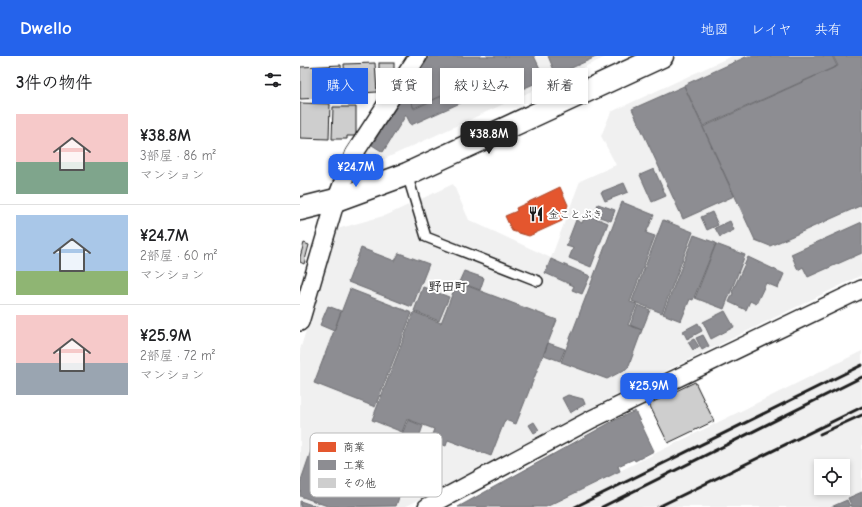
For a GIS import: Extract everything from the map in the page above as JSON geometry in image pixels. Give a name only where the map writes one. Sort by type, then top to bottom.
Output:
[{"type":"street","points":[[300,322],[336,200],[354,154],[418,56]]},
{"type":"street","points":[[300,209],[336,200],[407,174],[662,56]]},
{"type":"street","points":[[427,507],[592,419],[862,289]]},
{"type":"lane","points":[[407,174],[426,237],[538,281]]},
{"type":"shaded area","points":[[425,56],[608,56],[582,68],[532,68],[532,91],[524,95],[524,68],[440,68],[440,104],[504,104],[367,167],[358,161],[394,104],[432,104],[432,68],[417,68]]},
{"type":"shaded area","points":[[732,56],[862,56],[862,275],[606,400],[442,487],[442,433],[310,433],[310,497],[424,497],[405,507],[300,507],[300,350],[337,229],[387,215],[453,184],[469,220],[551,258],[580,181],[616,165],[601,136],[611,112]]},
{"type":"shaded area","points":[[862,351],[862,507],[547,507]]},
{"type":"building: 商業","points":[[560,187],[568,205],[562,221],[529,236],[512,231],[505,216],[517,211],[516,208]]},
{"type":"building: 工業","points":[[430,56],[534,56],[540,68],[532,68],[532,85],[524,88],[524,68],[440,68],[440,97],[432,100],[432,68],[422,68]]},
{"type":"building: 工業","points":[[548,56],[598,56],[571,68],[553,68]]},
{"type":"building: 工業","points":[[748,56],[832,56],[837,66],[703,126],[684,85]]},
{"type":"building: 工業","points":[[833,56],[862,56],[862,205],[770,246],[755,240],[703,127],[838,66]]},
{"type":"building: 工業","points":[[684,86],[734,196],[683,219],[632,109]]},
{"type":"building: 工業","points":[[440,97],[440,104],[458,104],[411,125],[406,115],[383,152],[372,145],[398,104],[412,104],[414,109],[425,104],[432,104],[432,101]]},
{"type":"building: 工業","points":[[412,104],[423,104],[414,108]]},
{"type":"building: 工業","points":[[654,169],[666,196],[652,202],[640,175]]},
{"type":"building: 工業","points":[[624,183],[628,192],[605,201],[601,192]]},
{"type":"building: 工業","points":[[622,202],[654,215],[646,233],[655,236],[630,302],[637,304],[628,325],[642,330],[628,368],[607,379],[561,362]]},
{"type":"building: 工業","points":[[598,204],[615,210],[611,221],[594,215]]},
{"type":"building: 工業","points":[[712,212],[718,225],[707,230],[701,217]]},
{"type":"building: 工業","points":[[586,214],[608,223],[591,267],[569,258],[573,248],[566,246],[576,220],[582,223]]},
{"type":"building: 工業","points":[[663,220],[693,232],[662,313],[632,301]]},
{"type":"building: 工業","points":[[730,221],[734,230],[720,237],[715,228]]},
{"type":"building: 工業","points":[[862,222],[862,253],[808,277],[803,267],[798,270],[791,254]]},
{"type":"building: 工業","points":[[694,235],[716,243],[693,300],[690,299],[681,321],[663,314]]},
{"type":"building: 工業","points":[[716,244],[745,255],[724,309],[695,298]]},
{"type":"building: 工業","points":[[361,248],[395,261],[399,253],[429,264],[412,307],[348,282]]},
{"type":"building: 工業","points":[[748,257],[784,274],[778,288],[766,283],[756,304],[750,301],[746,310],[729,302]]},
{"type":"building: 工業","points":[[551,259],[590,276],[582,294],[572,290],[574,286],[545,273]]},
{"type":"building: 工業","points":[[464,271],[484,278],[480,290],[459,282]]},
{"type":"building: 工業","points":[[457,282],[557,320],[516,424],[505,420],[491,456],[448,440],[446,446],[442,444],[442,433],[433,433],[434,429],[407,419],[402,432],[372,420],[414,312],[441,323]]},
{"type":"building: 工業","points":[[423,287],[449,297],[439,321],[414,311]]},
{"type":"building: 工業","points":[[350,289],[412,313],[375,407],[314,383]]},
{"type":"building: 工業","points":[[638,305],[650,310],[642,330],[630,325]]},
{"type":"building: 工業","points":[[328,306],[341,311],[334,331],[320,325]]},
{"type":"building: 工業","points":[[725,311],[734,327],[711,339],[703,322]]},
{"type":"building: 工業","points":[[698,323],[702,331],[687,339],[683,331]]},
{"type":"building: 工業","points":[[703,335],[709,346],[702,350],[696,338]]},
{"type":"building: 工業","points":[[694,339],[699,347],[693,350],[688,342]]},
{"type":"building: 工業","points":[[548,343],[565,349],[560,361],[544,355]]},
{"type":"building: 工業","points":[[568,395],[583,399],[585,404],[570,413],[562,398]]},
{"type":"building: 工業","points":[[635,411],[654,451],[635,461],[634,459],[618,466],[620,471],[546,507],[458,507],[615,420]]},
{"type":"building: 工業","points":[[408,420],[423,426],[420,433],[402,433]]},
{"type":"building: 工業","points":[[534,422],[539,430],[534,433],[529,425]]},
{"type":"building: 工業","points":[[310,454],[310,497],[399,497],[396,506],[330,507],[300,496],[300,483]]},
{"type":"building: 工業","points":[[862,492],[862,507],[852,507],[848,498]]},
{"type":"building: 工業","points":[[847,500],[850,507],[831,507]]},
{"type":"building: 工業","points":[[300,501],[318,507],[300,507]]},
{"type":"building: その他","points":[[375,63],[376,92],[368,93],[368,68],[344,68],[344,64]]},
{"type":"building: その他","points":[[379,63],[394,63],[394,68],[379,68]]},
{"type":"building: その他","points":[[341,65],[341,68],[312,68],[312,98],[300,99],[300,67]]},
{"type":"building: その他","points":[[300,103],[330,104],[329,139],[300,138]]},
{"type":"building: その他","points":[[333,107],[356,107],[356,136],[347,136],[347,139],[332,139]]},
{"type":"building: その他","points":[[304,243],[309,245],[304,264],[300,262],[300,257]]},
{"type":"building: その他","points":[[695,382],[714,421],[668,443],[649,404]]},
{"type":"railway","points":[[575,507],[862,365]]},
{"type":"railway","points":[[602,507],[862,377]]},
{"type":"railway","points":[[658,507],[862,407]]},
{"type":"railway","points":[[820,434],[862,415]]},
{"type":"place","name":"金ことぶき","points":[[536,214]]},
{"type":"district","name":"野田町","points":[[448,286]]}]
